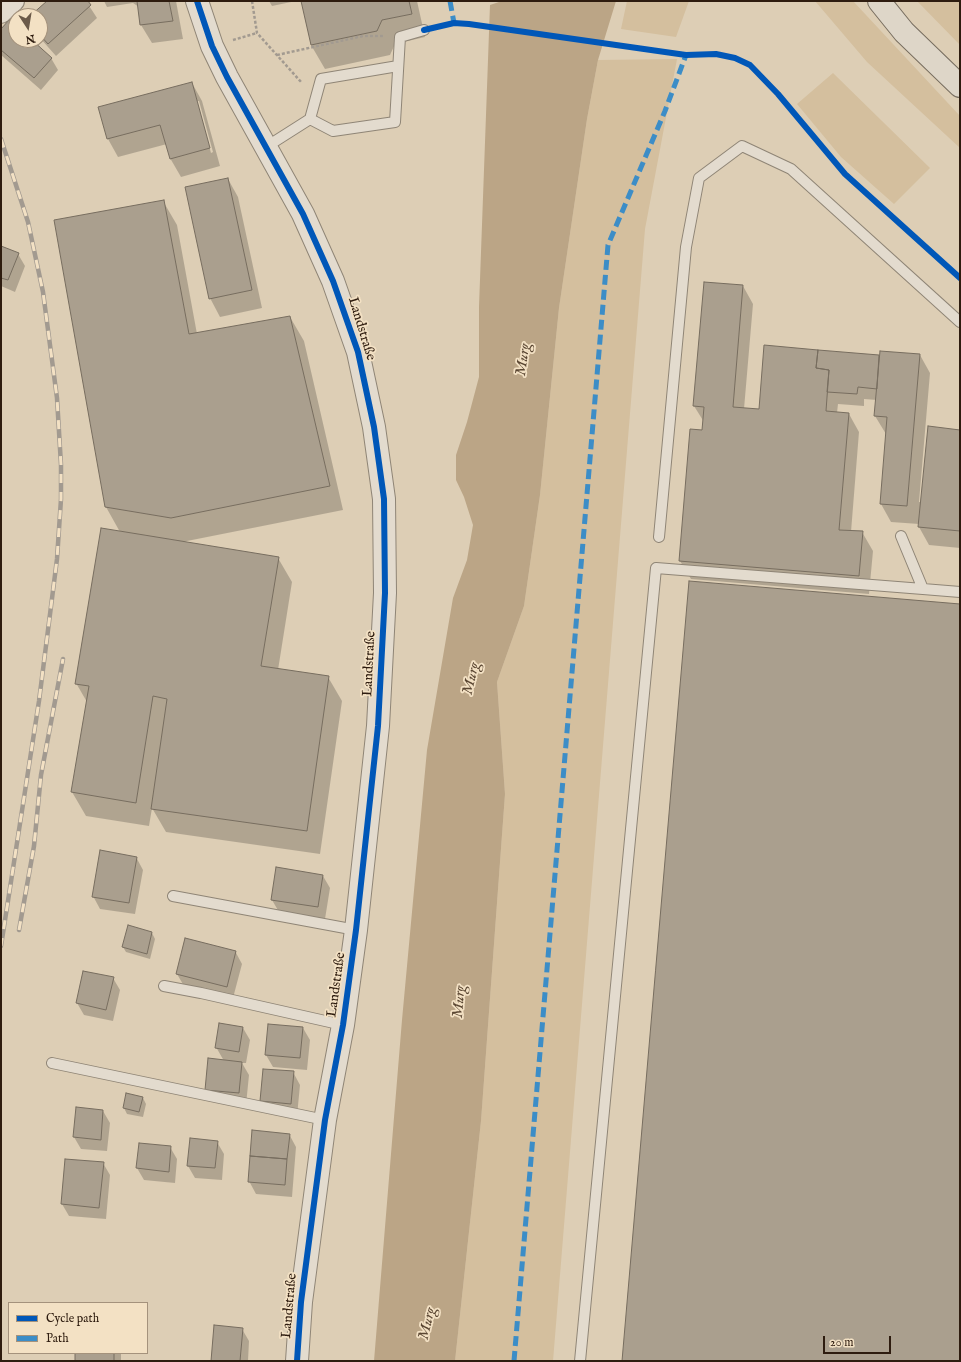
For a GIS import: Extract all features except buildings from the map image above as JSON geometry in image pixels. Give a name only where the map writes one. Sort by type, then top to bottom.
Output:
[{"type":"main road","points":[[879,1],[904,32],[960,86]]},
{"type":"street","points":[[1,13],[14,1]]},
{"type":"street","name":"Landstraße","points":[[197,1],[212,46],[227,77],[303,214],[333,281],[358,352],[374,427],[384,499],[386,593],[378,726],[356,930],[343,1025],[325,1120],[301,1302],[297,1361]]},
{"type":"lane","points":[[310,119],[333,131],[396,122],[400,37],[424,30]]},
{"type":"lane","points":[[266,147],[310,119],[321,79],[398,66]]},
{"type":"lane","points":[[659,537],[686,247],[699,178],[742,146],[791,169],[960,322]]},
{"type":"lane","points":[[901,536],[923,589]]},
{"type":"lane","points":[[580,1361],[656,568],[960,592]]},
{"type":"lane","points":[[173,896],[356,930]]},
{"type":"lane","points":[[164,986],[343,1025]]},
{"type":"lane","points":[[52,1063],[325,1120]]},
{"type":"path","points":[[252,1],[257,33],[302,82],[318,91]]},
{"type":"path","points":[[277,55],[363,36],[400,37]]},
{"type":"shaded area","points":[[627,1],[689,1],[676,37],[621,29]]},
{"type":"shaded area","points":[[815,1],[853,1],[960,116],[960,148],[867,62]]},
{"type":"shaded area","points":[[917,1],[960,1],[960,45]]},
{"type":"shaded area","points":[[677,59],[645,229],[553,1361],[455,1361],[481,1121],[505,794],[497,682],[524,606],[540,495],[559,308],[587,119],[598,60]]},
{"type":"shaded area","points":[[833,73],[930,168],[894,204],[841,157],[797,104]]},
{"type":"water","name":"Murg","points":[[502,1],[616,1],[598,60],[587,119],[559,308],[540,495],[524,606],[497,682],[505,794],[481,1121],[455,1361],[374,1361],[402,1020],[427,750],[453,598],[467,560],[473,525],[464,497],[456,480],[456,455],[467,422],[479,377],[479,307],[490,5]]},
{"type":"railway","points":[[1,139],[28,222],[43,292],[57,398],[61,465],[61,499],[57,559],[39,701],[1,946]]},
{"type":"railway","points":[[19,930],[34,846],[41,775],[63,659]]},
{"type":"marked path","points":[[450,1],[454,23]]},
{"type":"marked path","points":[[514,1361],[608,245],[665,111],[686,55]]},
{"type":"cycle path","points":[[197,1],[212,46],[227,77],[303,214],[333,281],[358,352],[374,427],[384,499],[385,593],[378,726],[356,930],[343,1025],[325,1120],[301,1302],[297,1361]]},
{"type":"cycle path","points":[[424,30],[454,23],[469,24],[686,55],[716,54],[735,58],[750,65],[778,94],[845,174],[960,278]]}]
